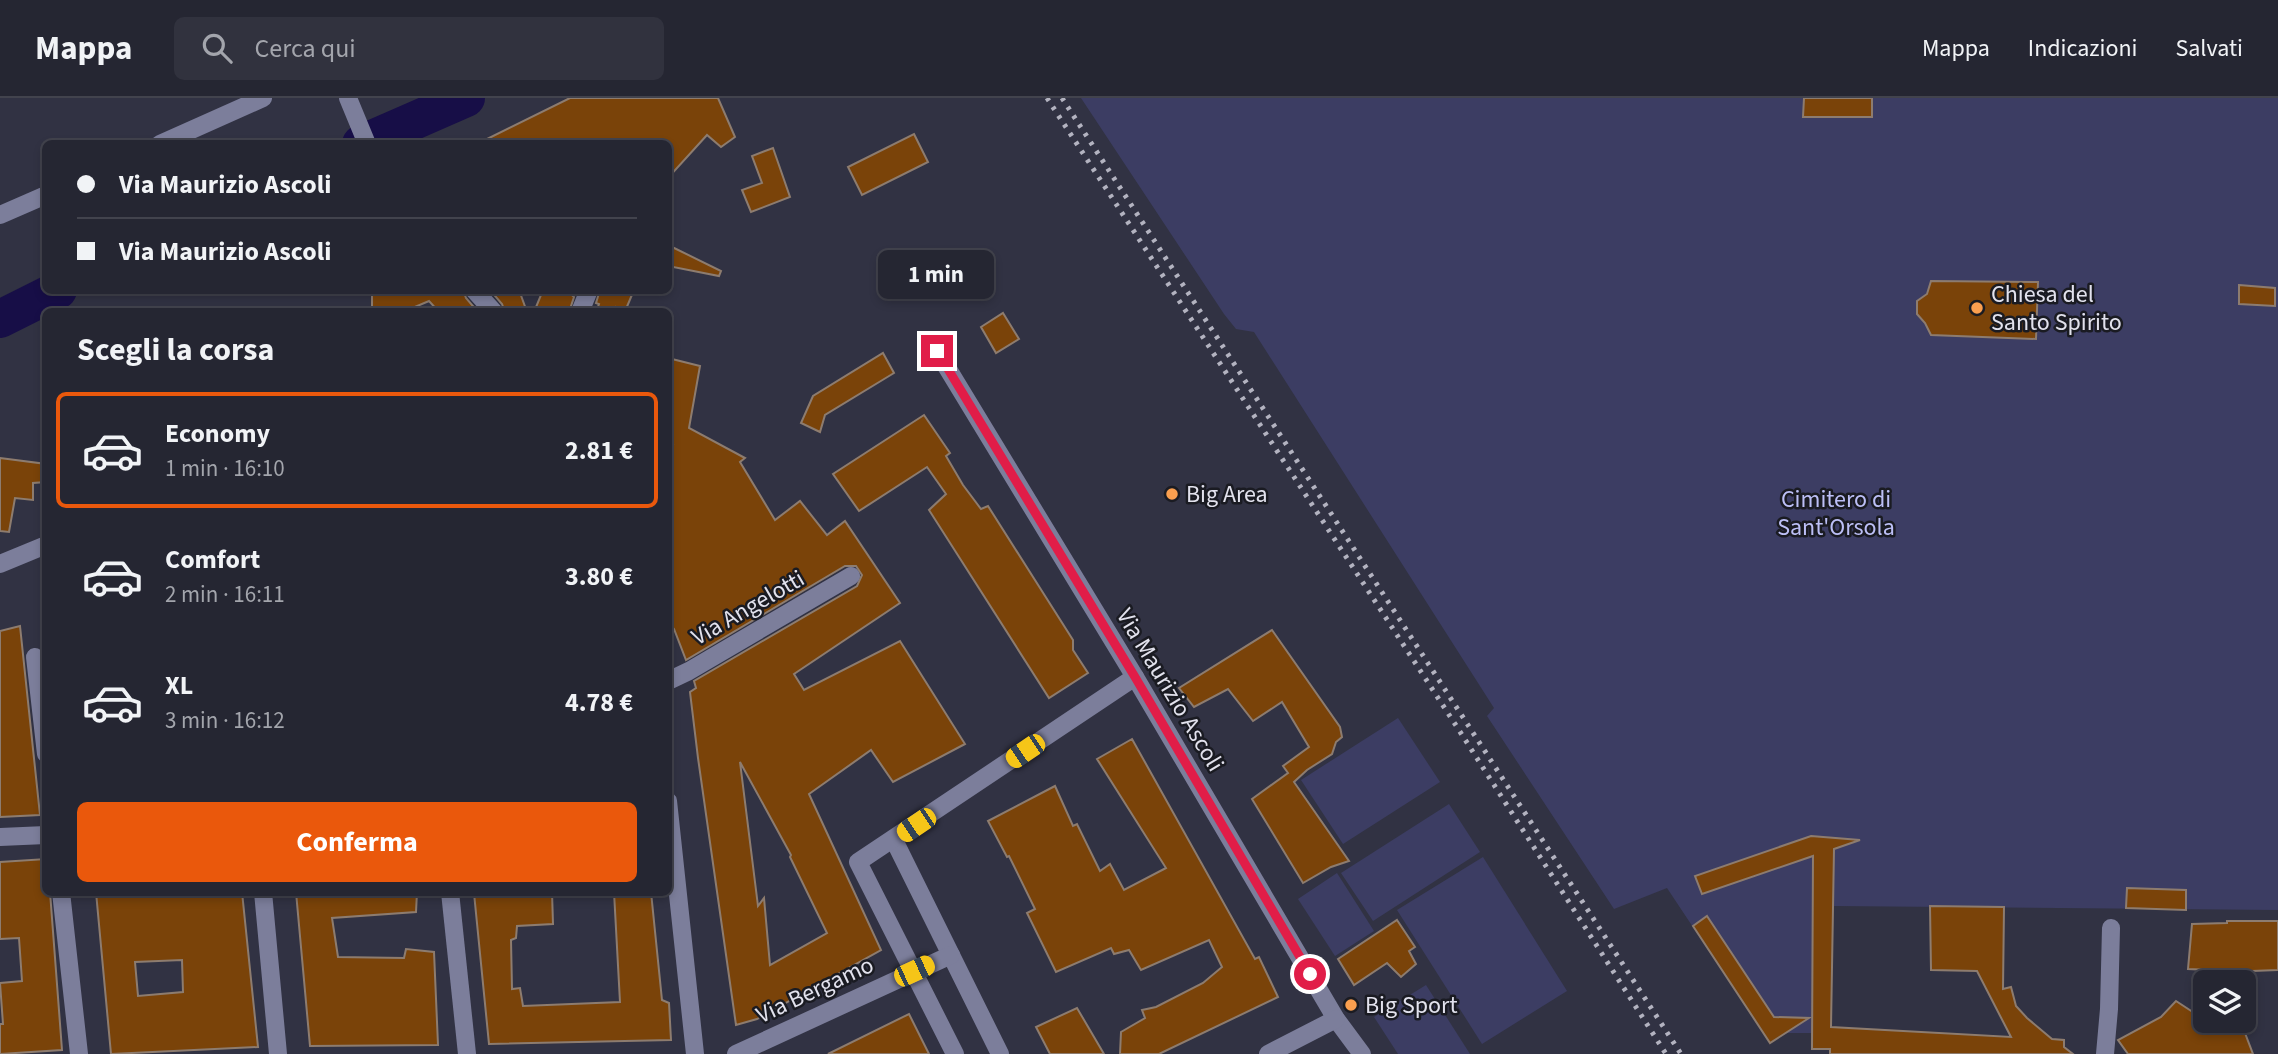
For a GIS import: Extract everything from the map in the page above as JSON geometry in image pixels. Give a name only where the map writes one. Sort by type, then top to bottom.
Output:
[{"type":"street","points":[[169,140],[263,98]]},
{"type":"street","points":[[348,98],[366,140]]},
{"type":"street","points":[[0,215],[42,197]]},
{"type":"street","points":[[478,294],[490,308]]},
{"type":"street","name":"Via Maurizio Ascoli","points":[[937,351],[1135,677],[1336,1019],[1362,1054]]},
{"type":"street","points":[[0,564],[42,547]]},
{"type":"street","name":"Via Angelotti","points":[[672,679],[851,576]]},
{"type":"street","points":[[35,657],[42,719]]},
{"type":"street","points":[[955,1054],[858,862],[1135,677]]},
{"type":"street","points":[[0,837],[42,835]]},
{"type":"street","points":[[894,840],[1000,1054]]},
{"type":"street","points":[[672,847],[695,1054]]},
{"type":"street","points":[[61,896],[79,1054]]},
{"type":"street","points":[[263,896],[278,1054]]},
{"type":"street","points":[[450,896],[467,1054]]},
{"type":"street","points":[[2105,1054],[2111,928]]},
{"type":"street","name":"Via Bergamo","points":[[736,1054],[951,955]]},
{"type":"street","points":[[1268,1054],[1336,1019]]},
{"type":"green space","name":"Cimitero di Sant'Orsola","points":[[1081,98],[2278,98],[2278,910],[1833,906],[1830,1049],[1812,1049],[1812,1033],[1787,1033],[1770,1043],[1667,888],[1614,909],[1487,716],[1494,708],[1254,332],[1236,329],[1224,314]]},
{"type":"green space","points":[[1398,718],[1440,782],[1343,844],[1301,780]]},
{"type":"green space","points":[[1449,804],[1480,852],[1373,921],[1341,873]]},
{"type":"green space","points":[[1483,857],[1567,991],[1482,1044],[1397,910]]},
{"type":"green space","points":[[1337,873],[1374,931],[1335,956],[1298,899]]},
{"type":"green space","points":[[1426,985],[1470,1054],[1398,1054],[1374,1017]]},
{"type":"building","points":[[570,98],[718,98],[735,137],[721,147],[707,135],[672,174],[672,140],[485,140]]},
{"type":"building","points":[[1804,98],[1872,98],[1872,117],[1803,117]]},
{"type":"building","points":[[914,134],[928,162],[862,195],[848,167]]},
{"type":"building","points":[[773,148],[790,197],[751,212],[742,190],[762,183],[752,156]]},
{"type":"building","points":[[672,247],[721,271],[719,276],[672,267]]},
{"type":"building","name":"Chiesa del Santo Spirito","points":[[1931,281],[2038,282],[2036,339],[1931,335],[1917,314],[1917,301],[1927,294]]},
{"type":"building","points":[[2239,285],[2275,288],[2275,306],[2239,304]]},
{"type":"building","points":[[372,294],[464,294],[475,308],[435,308],[429,301],[412,308],[372,308]]},
{"type":"building","points":[[493,294],[520,294],[526,308],[504,308]]},
{"type":"building","points":[[541,294],[571,294],[574,297],[570,308],[536,308]]},
{"type":"building","points":[[599,294],[632,294],[626,308],[598,308],[599,304],[596,303]]},
{"type":"building","points":[[1003,313],[1019,339],[996,353],[981,327]]},
{"type":"building","points":[[883,353],[894,373],[825,415],[820,432],[801,423],[813,396]]},
{"type":"building","points":[[672,359],[700,366],[689,428],[745,458],[740,462],[775,520],[800,501],[827,535],[845,521],[900,603],[794,674],[804,690],[900,641],[965,744],[893,782],[871,750],[809,794],[881,950],[757,1019],[736,1025],[690,692],[696,688],[694,681],[857,586],[862,575],[856,566],[845,566],[686,660],[672,627]],"holes":[[[740,762],[827,933],[770,965],[764,898],[758,906]]]},
{"type":"building","points":[[924,415],[950,453],[946,456],[963,485],[981,509],[988,506],[1073,640],[1073,650],[1088,673],[1049,698],[929,510],[946,494],[927,467],[859,511],[833,474]]},
{"type":"building","points":[[0,458],[42,463],[42,482],[33,483],[33,500],[15,498],[9,532],[0,531]]},
{"type":"building","points":[[20,626],[40,815],[0,817],[0,631]]},
{"type":"building","points":[[1272,630],[1340,727],[1342,737],[1336,742],[1332,754],[1294,782],[1349,861],[1331,867],[1303,883],[1252,799],[1288,773],[1283,766],[1309,747],[1282,702],[1253,721],[1228,689],[1194,707],[1179,688]]},
{"type":"building","points":[[1132,739],[1255,959],[1259,957],[1278,997],[1159,1054],[1120,1054],[1121,1032],[1145,1018],[1142,1010],[1156,1007],[1203,983],[1222,967],[1209,940],[1141,970],[1129,950],[1114,954],[1111,948],[1056,972],[1027,913],[1035,909],[988,821],[1055,786],[1073,826],[1077,824],[1100,871],[1110,864],[1124,890],[1166,868],[1097,759]]},
{"type":"building","points":[[1811,836],[1860,840],[1834,849],[1831,1027],[2011,1037],[1977,971],[1931,970],[1930,906],[2004,907],[2003,989],[2011,987],[2016,1006],[2027,1018],[2052,1039],[2064,1040],[2064,1047],[2073,1054],[1830,1054],[1830,1049],[1812,1049],[1813,856],[1702,894],[1695,876]]},
{"type":"building","points":[[42,859],[42,896],[50,896],[62,1050],[0,1054],[0,1024],[3,1024],[0,983],[22,981],[19,938],[0,939],[0,862]]},
{"type":"building","points":[[2127,888],[2186,890],[2186,910],[2126,908]]},
{"type":"building","points":[[96,896],[242,896],[258,1047],[111,1054]],"holes":[[[182,960],[183,992],[138,996],[135,962]]]},
{"type":"building","points":[[296,896],[417,896],[416,912],[332,918],[338,957],[404,958],[406,949],[434,952],[438,1045],[310,1046]]},
{"type":"building","points":[[474,896],[552,896],[553,924],[517,926],[516,938],[511,940],[512,989],[520,988],[523,1006],[620,1002],[614,896],[651,896],[662,1000],[669,1003],[671,1040],[489,1044]]},
{"type":"building","points":[[1707,916],[1774,1017],[1809,1018],[1770,1043],[1693,926]]},
{"type":"building","points":[[1397,920],[1415,947],[1409,951],[1416,964],[1401,977],[1387,963],[1354,985],[1338,959]]},
{"type":"building","points":[[2278,921],[2278,970],[2188,969],[2192,924]]},
{"type":"building","points":[[2176,1001],[2193,1012],[2193,1033],[2245,1033],[2253,1054],[2128,1054],[2118,1040],[2161,1017]]},
{"type":"building","points":[[1077,1008],[1104,1054],[1050,1054],[1036,1027]]},
{"type":"building","points":[[909,1014],[929,1054],[828,1054]]},
{"type":"waterway","points":[[370,140],[466,98]]},
{"type":"waterway","points":[[0,319],[50,294]]},
{"type":"railway","points":[[1047,98],[1457,727],[1666,1054]]},
{"type":"railway","points":[[1062,98],[1681,1054]]},
{"type":"place","name":"Chiesa del Santo Spirito","points":[[1977,308]]},
{"type":"place","name":"Big Area","points":[[1172,494]]},
{"type":"place","name":"Big Sport","points":[[1351,1005]]},
{"type":"route","points":[[937,351],[1135,677],[1310,974]]}]
